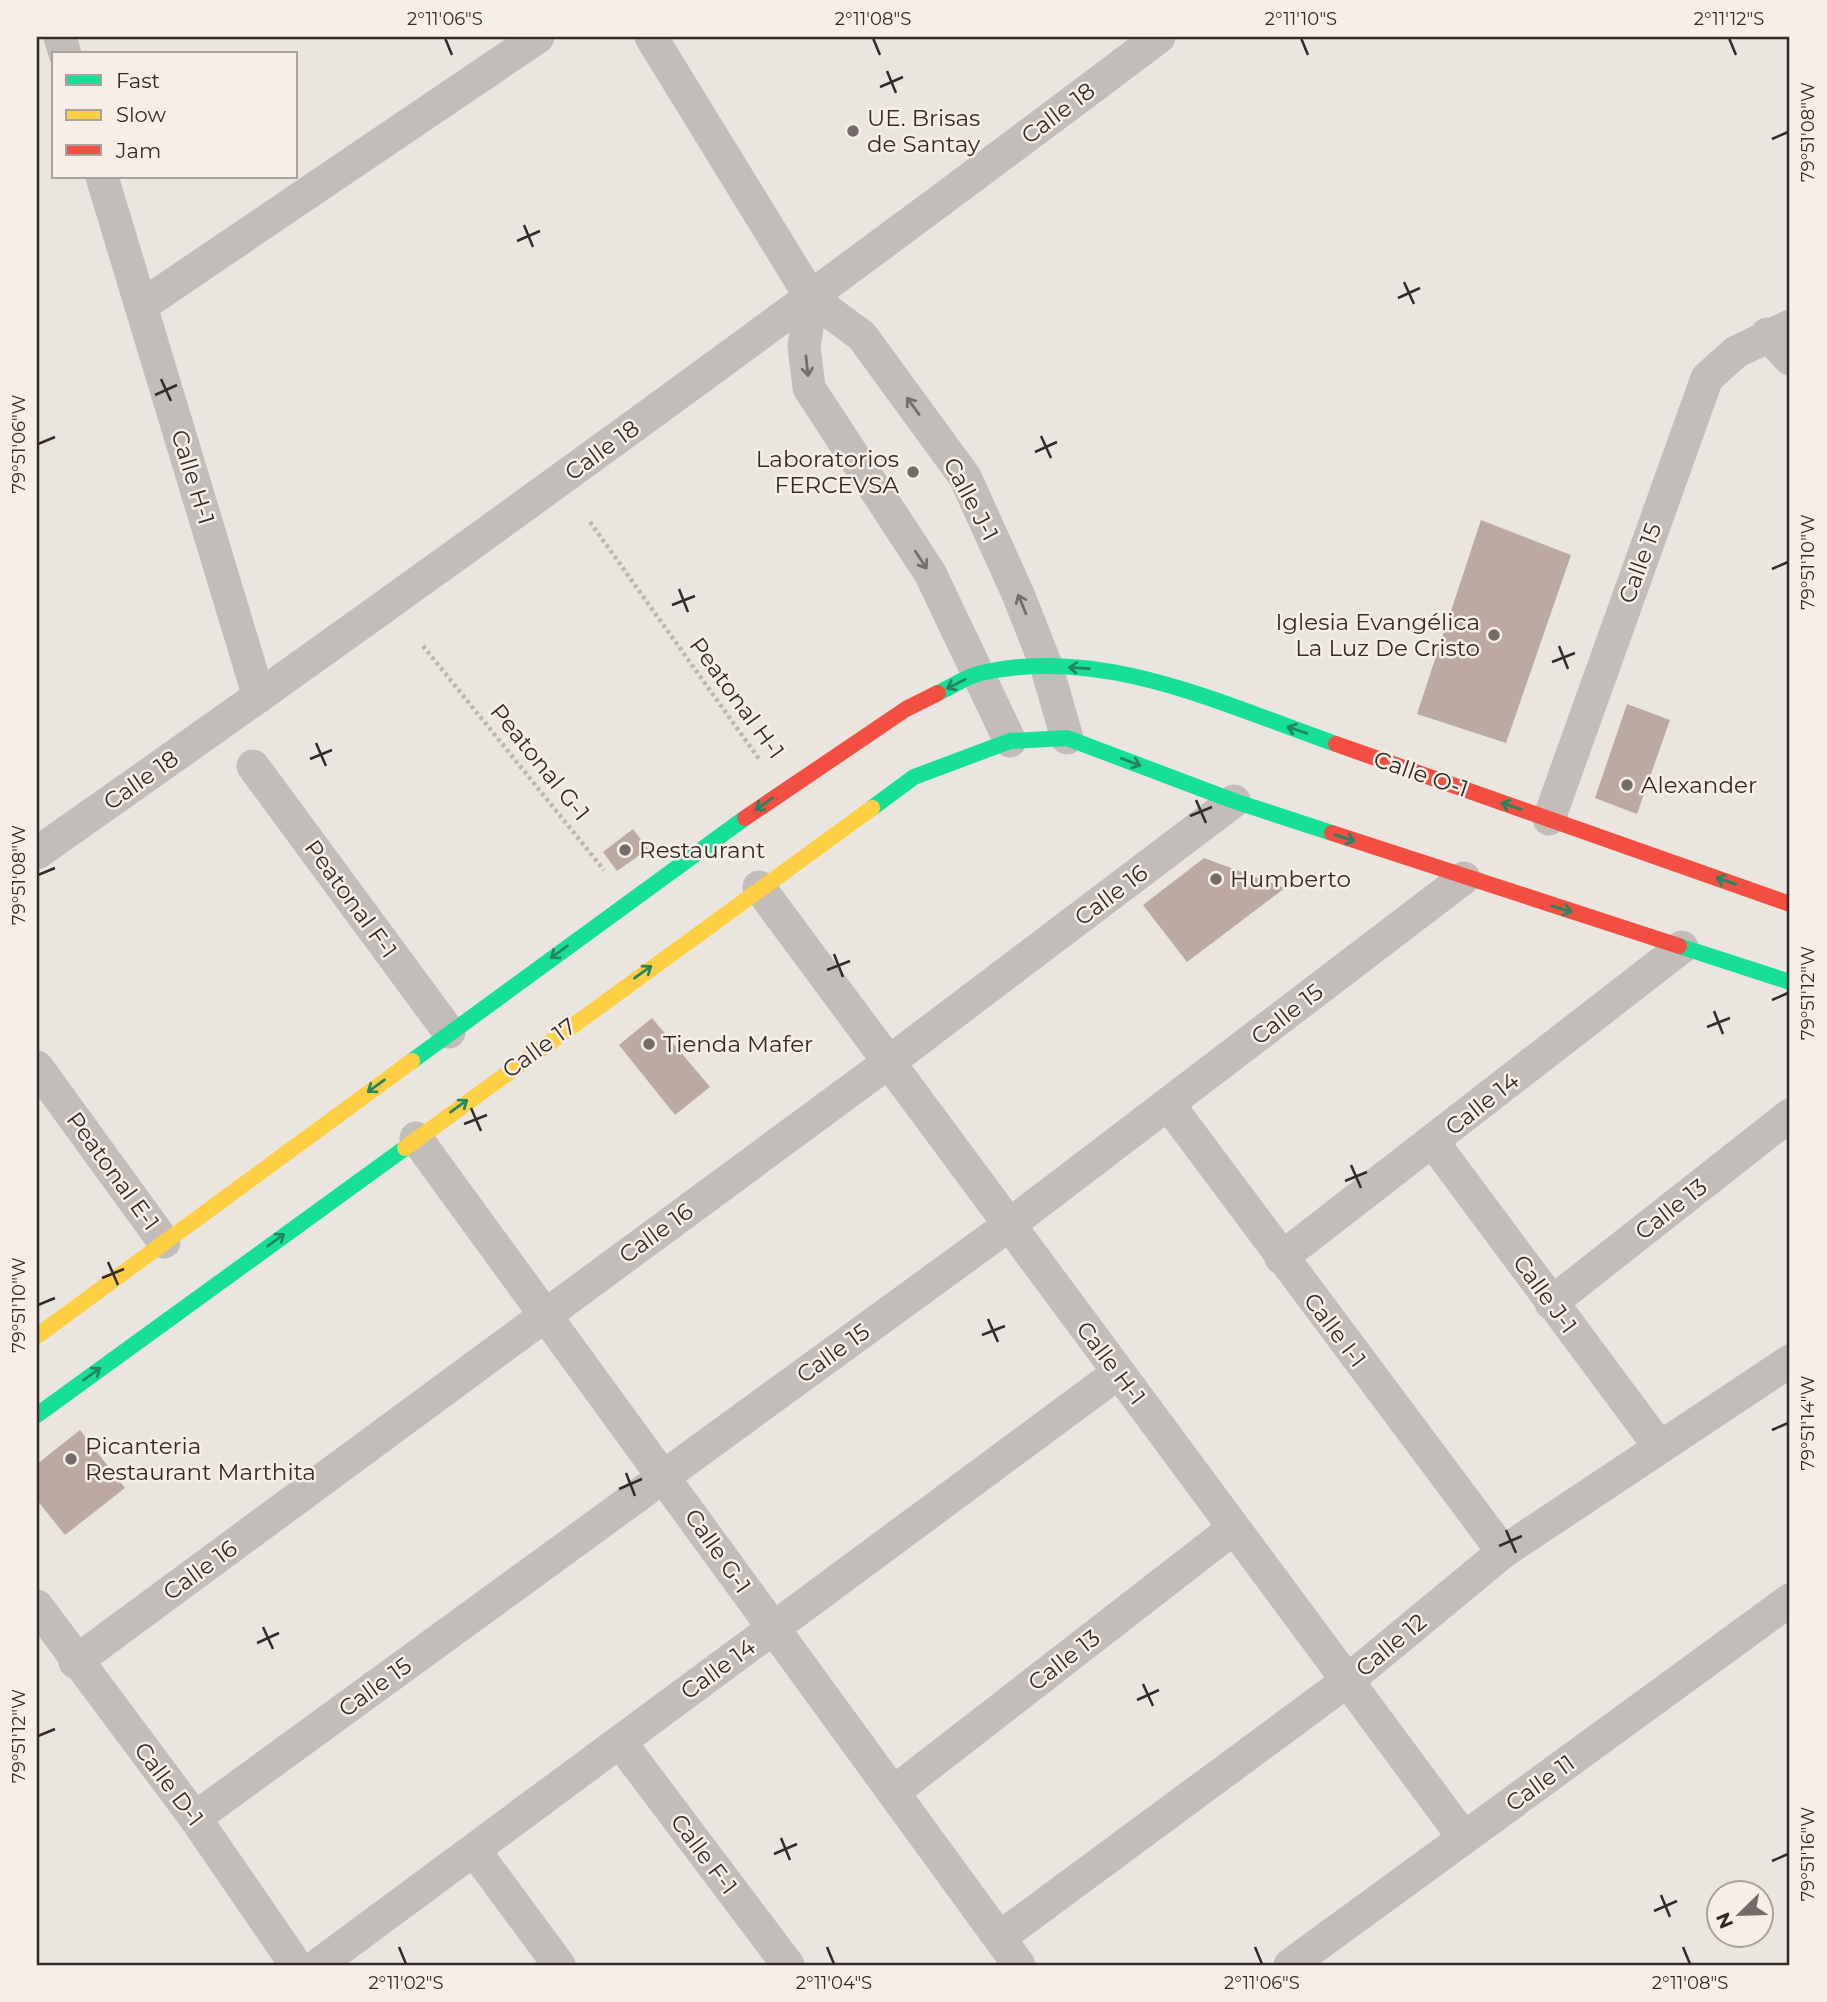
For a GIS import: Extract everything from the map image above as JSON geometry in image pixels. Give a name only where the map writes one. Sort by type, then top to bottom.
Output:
[{"type":"street","points":[[141,306],[538,37]]},
{"type":"street","name":"Calle J-1","points":[[651,37],[812,299],[862,336],[965,477],[1018,594],[1046,665],[1067,738]]},
{"type":"street","name":"Calle 18","points":[[37,853],[259,697],[812,299],[1159,37]]},
{"type":"street","name":"Calle H-1","points":[[102,178],[259,697]]},
{"type":"street","points":[[812,299],[804,346],[809,388],[930,573],[1010,741]]},
{"type":"street","points":[[1779,330],[1790,359]]},
{"type":"street","name":"Calle 15","points":[[1549,819],[1707,378],[1736,352],[1779,330]]},
{"type":"street","points":[[37,1336],[629,900],[782,791],[906,709],[979,673],[1046,665]]},
{"type":"street","name":"Calle O-1","points":[[1046,665],[1094,669],[1166,684],[1790,904]]},
{"type":"street","points":[[1067,738],[1234,801],[1790,982]]},
{"type":"street","name":"Calle 17","points":[[37,1415],[759,887],[914,777],[1010,741],[1067,738]]},
{"type":"street","name":"Peatonal F-1","points":[[253,766],[449,1032]]},
{"type":"street","name":"Calle 16","points":[[75,1662],[889,1062],[1234,801]]},
{"type":"street","name":"Calle 15","points":[[195,1818],[1009,1225],[1464,878]]},
{"type":"street","name":"Calle H-1","points":[[759,887],[1464,1838]]},
{"type":"street","name":"Calle 14","points":[[1281,1258],[1682,947]]},
{"type":"street","name":"Peatonal E-1","points":[[37,1067],[164,1242]]},
{"type":"street","name":"Calle I-1","points":[[1169,1105],[1503,1552]]},
{"type":"street","name":"Calle 13","points":[[1551,1303],[1790,1115]]},
{"type":"street","name":"Calle G-1","points":[[416,1138],[773,1629],[895,1791],[1019,1965]]},
{"type":"street","name":"Calle J-1","points":[[1433,1142],[1659,1446]]},
{"type":"street","name":"Calle 12","points":[[999,1938],[1347,1681],[1503,1552],[1790,1361]]},
{"type":"street","name":"Calle 14","points":[[317,1964],[1118,1373]]},
{"type":"street","name":"Calle 13","points":[[895,1791],[1234,1528]]},
{"type":"street","name":"Calle 11","points":[[1290,1965],[1790,1601]]},
{"type":"street","name":"Calle D-1","points":[[37,1606],[75,1662],[195,1818],[317,1964]]},
{"type":"street","name":"Calle F-1","points":[[620,1742],[788,1965]]},
{"type":"street","points":[[474,1850],[559,1965]]},
{"type":"path","name":"Peatonal H-1","points":[[590,522],[782,791]]},
{"type":"path","name":"Peatonal G-1","points":[[423,646],[629,900]]},
{"type":"building","name":"Iglesia Evangélica La Luz De Cristo","points":[[1481,520],[1571,555],[1506,743],[1417,714]]},
{"type":"building","points":[[1627,704],[1670,720],[1637,814],[1595,798]]},
{"type":"building","name":"Restaurant","points":[[633,829],[648,849],[617,871],[603,852]]},
{"type":"building","points":[[1204,858],[1285,888],[1187,962],[1143,905]]},
{"type":"building","points":[[652,1018],[710,1087],[675,1115],[619,1045]]},
{"type":"building","points":[[80,1430],[125,1488],[65,1535],[37,1500],[37,1464]]},
{"type":"traffic: fast","points":[[938,693],[981,673],[1027,666],[1072,667],[1162,683],[1336,744]]},
{"type":"traffic: fast","points":[[872,808],[914,777],[1010,741],[1067,738],[1234,801],[1332,833]]},
{"type":"traffic: fast","points":[[412,1061],[745,818]]},
{"type":"traffic: fast","points":[[1679,946],[1790,982]]},
{"type":"traffic: fast","points":[[37,1415],[405,1148]]},
{"type":"traffic: slow","points":[[405,1148],[872,808]]},
{"type":"traffic: slow","points":[[37,1336],[412,1061]]},
{"type":"traffic: jam","points":[[745,818],[906,709],[938,693]]},
{"type":"traffic: jam","points":[[1336,744],[1790,904]]},
{"type":"traffic: jam","points":[[1332,833],[1679,946]]},
{"type":"place","name":"UE. Brisas de Santay","points":[[853,131]]},
{"type":"place","name":"Laboratorios FERCEVSA","points":[[913,472]]},
{"type":"place","name":"Iglesia Evangélica La Luz De Cristo","points":[[1494,635]]},
{"type":"place","name":"Alexander","points":[[1627,785]]},
{"type":"place","name":"Restaurant","points":[[625,850]]},
{"type":"place","name":"Humberto","points":[[1216,879]]},
{"type":"place","name":"Tienda Mafer","points":[[649,1044]]},
{"type":"place","name":"Picanteria Restaurant Marthita","points":[[71,1459]]}]
